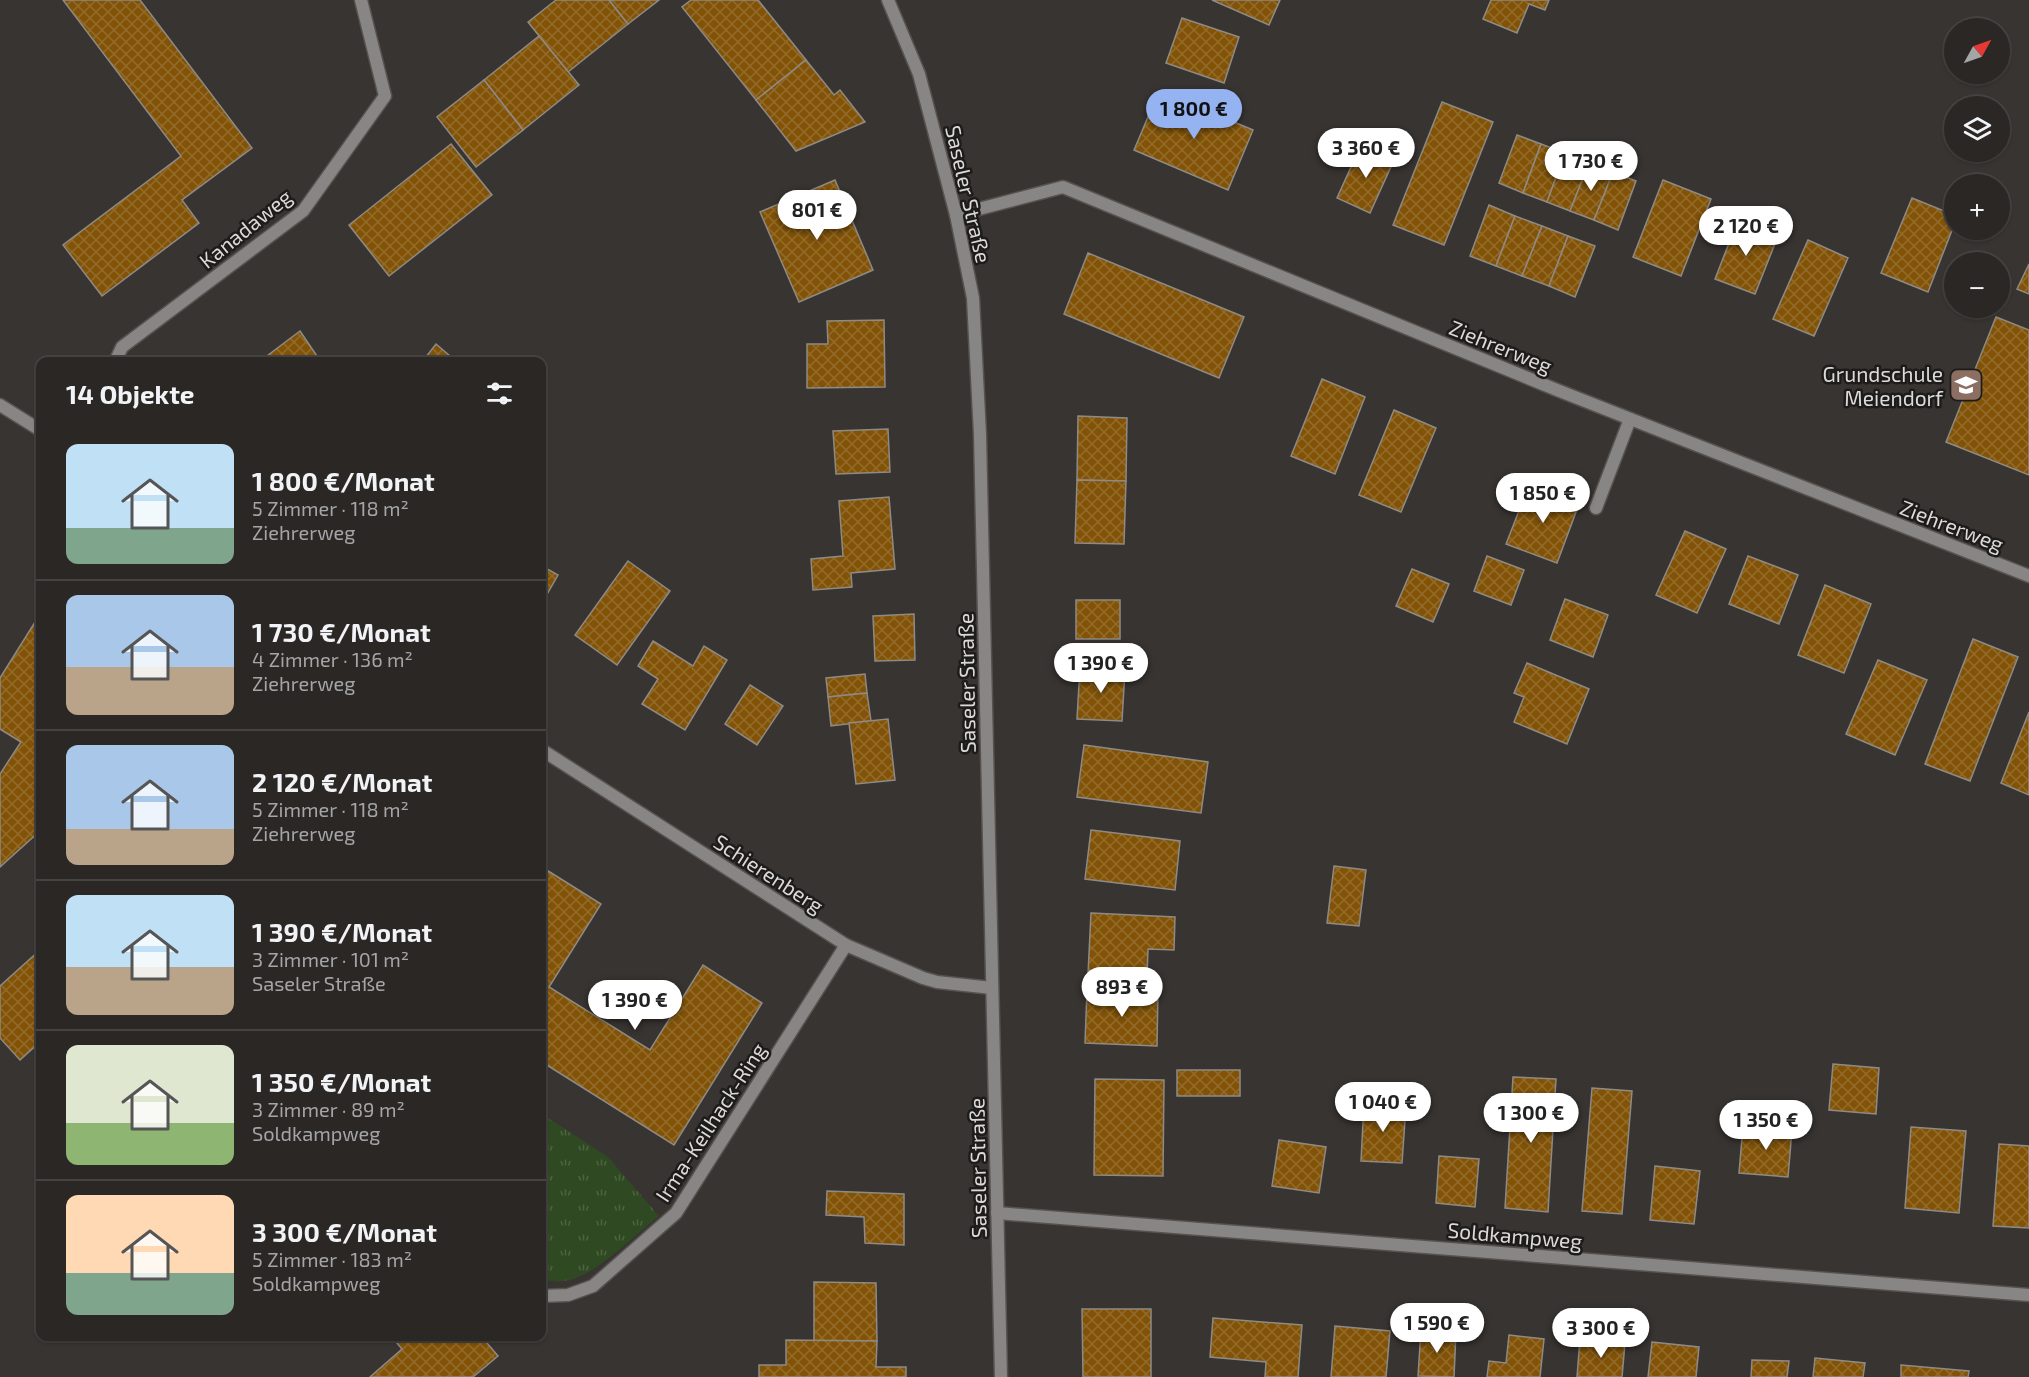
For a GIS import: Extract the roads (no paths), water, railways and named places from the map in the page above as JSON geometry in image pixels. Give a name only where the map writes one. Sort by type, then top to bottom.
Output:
[{"type":"street","name":"Kanadaweg","points":[[117,357],[122,347],[303,211],[385,96],[361,0]]},
{"type":"street","name":"Saseler Straße","points":[[888,0],[919,74],[956,215],[973,298],[980,435],[1001,1377]]},
{"type":"street","name":"Ziehrerweg","points":[[956,215],[1063,187],[1630,419],[2029,576]]},
{"type":"street","points":[[0,405],[36,428]]},
{"type":"street","points":[[1596,508],[1630,419]]},
{"type":"street","name":"Schierenberg","points":[[546,753],[846,945],[923,978],[937,982],[992,988]]},
{"type":"street","name":"Irma-Keilhack-Ring","points":[[546,1296],[568,1295],[593,1286],[676,1213],[846,945]]},
{"type":"street","name":"Soldkampweg","points":[[997,1213],[2029,1295]]},
{"type":"place","name":"Grundschule Meiendorf","points":[[1966,385]]}]
